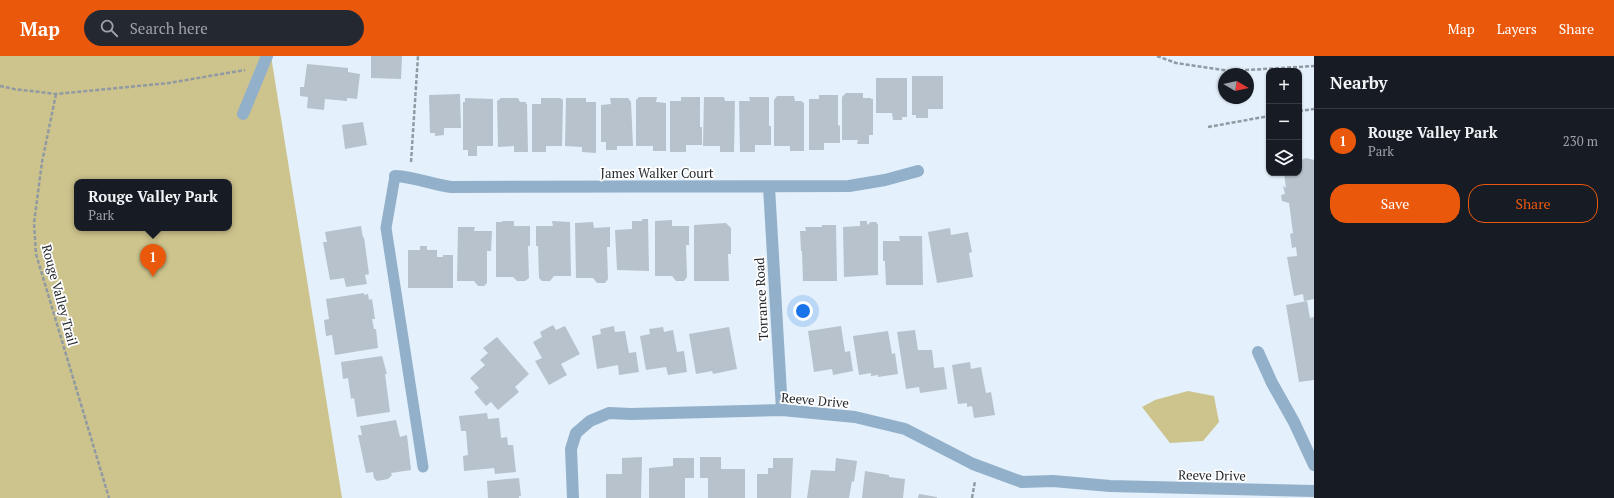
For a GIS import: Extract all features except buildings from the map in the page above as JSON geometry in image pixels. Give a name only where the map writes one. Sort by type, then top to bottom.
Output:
[{"type":"street","points":[[243,114],[265,61]]},
{"type":"street","name":"James Walker Court","points":[[395,176],[410,177],[429,184],[451,187],[769,187],[849,186],[885,180],[918,171]]},
{"type":"street","name":"Torrance Road","points":[[769,187],[782,410]]},
{"type":"street","points":[[1258,352],[1272,383],[1298,428],[1314,465]]},
{"type":"street","name":"Reeve Drive","points":[[573,498],[570,449],[576,433],[590,421],[609,413],[631,414],[782,410],[855,417],[905,429],[973,464],[1022,482],[1053,482],[1110,492],[1314,491]]},
{"type":"lane","points":[[395,176],[386,228],[423,467]]},
{"type":"path","points":[[410,177],[418,56]]},
{"type":"path","points":[[1157,56],[1176,63],[1230,71],[1314,66]]},
{"type":"path","points":[[0,86],[56,94],[169,83],[265,61]]},
{"type":"path","name":"Rouge Valley Trail","points":[[56,94],[42,162],[34,223],[36,254],[109,498]]},
{"type":"path","points":[[1302,111],[1314,109]]},
{"type":"path","points":[[1208,127],[1266,117]]},
{"type":"shaded area","points":[[0,56],[271,56],[342,498],[0,498]]},
{"type":"shaded area","points":[[1188,391],[1214,396],[1219,422],[1203,441],[1170,443],[1142,407],[1155,400]]},
{"type":"place","name":"Rouge Valley Park","points":[[153,277]]}]
